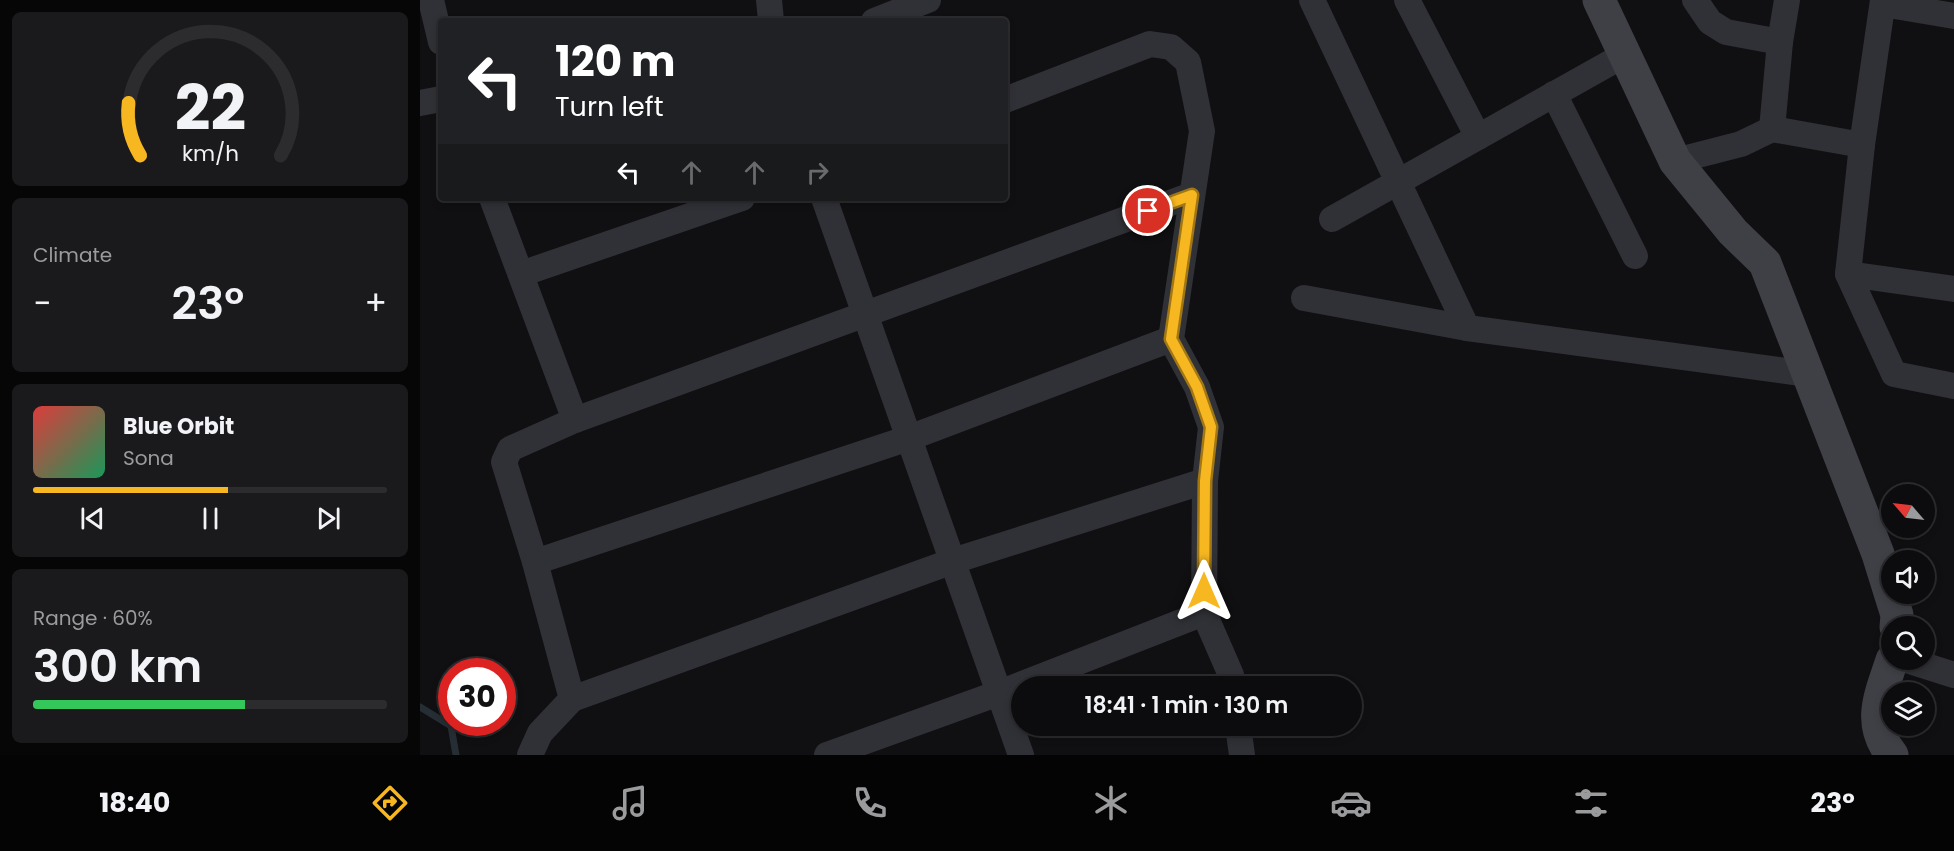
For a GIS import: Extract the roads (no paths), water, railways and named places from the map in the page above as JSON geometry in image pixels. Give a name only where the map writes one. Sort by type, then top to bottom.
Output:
[{"type":"street","points":[[431,0],[438,29]]},
{"type":"street","points":[[769,0],[771,18]]},
{"type":"street","points":[[882,18],[928,0]]},
{"type":"street","points":[[1312,0],[1467,328]]},
{"type":"street","points":[[1407,0],[1478,137]]},
{"type":"street","points":[[1599,0],[1675,161],[1733,232],[1765,263],[1878,554],[1897,616]]},
{"type":"street","points":[[1695,0],[1710,22],[1726,32],[1780,42]]},
{"type":"street","points":[[1772,129],[1780,42],[1787,0]]},
{"type":"street","points":[[1954,16],[1883,2],[1862,145],[1848,274],[1894,374],[1954,386]]},
{"type":"street","points":[[1008,99],[1150,44],[1171,47],[1188,62],[1202,130],[1171,339],[1197,387],[1211,427],[1205,481],[1204,613],[1231,676]]},
{"type":"street","points":[[1332,219],[1624,55]]},
{"type":"street","points":[[1554,94],[1635,256]]},
{"type":"street","points":[[420,104],[438,100]]},
{"type":"street","points":[[1675,161],[1741,144],[1772,129],[1862,145]]},
{"type":"street","points":[[572,699],[536,562],[504,462],[510,449],[575,420],[1192,195]]},
{"type":"street","points":[[493,201],[575,420]]},
{"type":"street","points":[[520,274],[733,201]]},
{"type":"street","points":[[825,201],[1021,755]]},
{"type":"street","points":[[1848,274],[1954,289]]},
{"type":"street","points":[[1304,297],[1467,328],[1808,374]]},
{"type":"street","points":[[536,562],[909,438],[1171,339]]},
{"type":"street","points":[[530,755],[540,733],[572,699],[953,561],[1205,481]]},
{"type":"street","points":[[827,755],[999,693],[1204,613]]},
{"type":"street","points":[[1935,669],[1954,675]]},
{"type":"street","points":[[1889,670],[1876,709],[1883,743],[1892,755]]},
{"type":"street","points":[[1239,736],[1242,755]]},
{"type":"waterway","points":[[420,707],[451,726],[456,755]]}]
